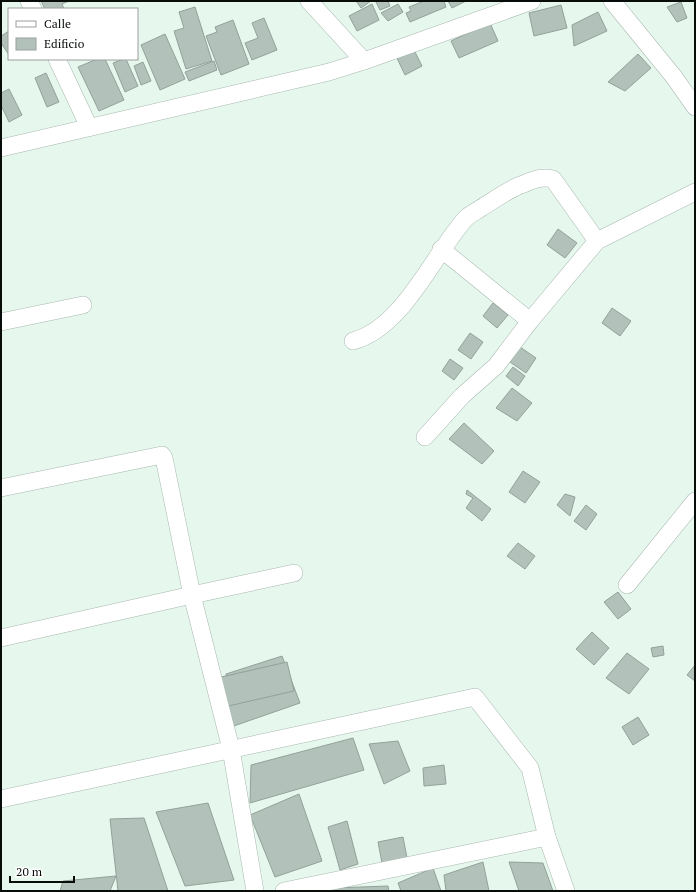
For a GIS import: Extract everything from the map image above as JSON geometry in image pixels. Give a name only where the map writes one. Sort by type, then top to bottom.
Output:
[{"type":"street","points":[[309,1],[364,61]]},
{"type":"street","points":[[1,148],[328,72],[364,61],[532,1]]},
{"type":"street","points":[[612,1],[674,77],[695,107]]},
{"type":"street","points":[[57,60],[90,127]]},
{"type":"street","points":[[353,341],[372,334],[392,317],[468,217],[508,191],[542,177],[553,179],[597,241]]},
{"type":"street","points":[[425,437],[462,396],[496,366],[530,321],[597,241],[695,192]]},
{"type":"street","points":[[442,250],[530,321]]},
{"type":"street","points":[[1,322],[83,305]]},
{"type":"street","points":[[1,488],[162,455],[164,458],[192,595],[231,749],[255,891]]},
{"type":"street","points":[[627,585],[695,501]]},
{"type":"street","points":[[1,638],[192,595],[294,574]]},
{"type":"street","points":[[1,800],[474,697],[530,768],[547,837],[566,891]]},
{"type":"street","points":[[284,891],[547,837]]},
{"type":"building","points":[[41,1],[69,1],[62,4],[64,8],[44,8]]},
{"type":"building","points":[[356,1],[371,1],[361,8]]},
{"type":"building","points":[[388,1],[390,6],[380,10],[376,2]]},
{"type":"building","points":[[424,1],[444,1],[446,7],[410,22],[406,13],[411,11],[409,7]]},
{"type":"building","points":[[448,1],[466,1],[452,8]]},
{"type":"building","points":[[681,2],[687,18],[677,22],[667,7]]},
{"type":"building","points":[[372,4],[379,20],[357,31],[349,16]]},
{"type":"building","points":[[398,4],[403,12],[388,21],[381,13]]},
{"type":"building","points":[[561,5],[567,28],[534,36],[529,13]]},
{"type":"building","points":[[195,7],[212,61],[186,69],[174,31],[184,28],[179,12]]},
{"type":"building","points":[[598,12],[607,31],[574,46],[572,25]]},
{"type":"building","points":[[264,18],[277,50],[252,60],[245,43],[258,38],[252,23]]},
{"type":"building","points":[[233,20],[249,64],[221,75],[206,36],[217,32],[215,27]]},
{"type":"building","points":[[490,23],[498,41],[459,58],[451,41]]},
{"type":"building","points":[[8,32],[8,54],[1,43],[1,36]]},
{"type":"building","points":[[165,34],[185,79],[160,90],[141,45]]},
{"type":"building","points":[[412,46],[422,66],[405,75],[395,54]]},
{"type":"building","points":[[638,54],[651,68],[625,91],[608,82]]},
{"type":"building","points":[[95,60],[105,60],[124,100],[99,111],[78,67]]},
{"type":"building","points":[[120,60],[126,60],[138,86],[125,92],[113,63]]},
{"type":"building","points":[[214,61],[217,70],[189,81],[185,72]]},
{"type":"building","points":[[143,62],[151,81],[141,85],[134,66]]},
{"type":"building","points":[[46,73],[59,102],[47,107],[35,78]]},
{"type":"building","points":[[9,89],[22,115],[9,122],[1,105],[1,93]]},
{"type":"building","points":[[558,229],[577,243],[565,258],[547,245]]},
{"type":"building","points":[[493,303],[508,315],[497,328],[483,316]]},
{"type":"building","points":[[612,308],[631,321],[620,336],[602,323]]},
{"type":"building","points":[[470,333],[483,342],[471,359],[458,350]]},
{"type":"building","points":[[520,347],[536,358],[526,373],[510,362]]},
{"type":"building","points":[[450,359],[463,368],[454,380],[442,371]]},
{"type":"building","points":[[513,367],[525,376],[518,386],[506,376]]},
{"type":"building","points":[[512,388],[532,403],[517,421],[496,408]]},
{"type":"building","points":[[464,423],[494,451],[482,464],[449,439]]},
{"type":"building","points":[[523,471],[540,482],[525,503],[509,492]]},
{"type":"building","points":[[467,490],[491,509],[482,521],[466,508],[473,498],[466,494]]},
{"type":"building","points":[[565,494],[575,497],[570,516],[557,505]]},
{"type":"building","points":[[586,505],[597,514],[586,530],[574,521]]},
{"type":"building","points":[[518,543],[535,556],[525,569],[507,556]]},
{"type":"building","points":[[618,592],[631,609],[618,619],[604,602]]},
{"type":"building","points":[[592,632],[609,648],[594,665],[576,649]]},
{"type":"building","points":[[663,646],[664,655],[653,657],[651,648]]},
{"type":"building","points":[[627,653],[649,669],[629,694],[606,678]]},
{"type":"building","points":[[282,656],[300,703],[228,728],[226,674]]},
{"type":"building","points":[[287,662],[294,691],[224,707],[217,678]]},
{"type":"building","points":[[695,665],[695,681],[687,675]]},
{"type":"building","points":[[638,717],[649,735],[633,745],[622,727]]},
{"type":"building","points":[[353,738],[364,770],[250,803],[251,765]]},
{"type":"building","points":[[398,741],[410,771],[384,784],[369,744]]},
{"type":"building","points":[[444,765],[446,784],[424,786],[423,768]]},
{"type":"building","points":[[299,794],[322,861],[275,877],[250,815]]},
{"type":"building","points":[[208,803],[234,880],[185,886],[156,812]]},
{"type":"building","points":[[144,818],[168,891],[118,891],[110,819]]},
{"type":"building","points":[[347,821],[358,864],[340,870],[328,827]]},
{"type":"building","points":[[403,837],[407,858],[382,863],[378,842]]},
{"type":"building","points":[[483,862],[489,891],[446,891],[444,875]]},
{"type":"building","points":[[509,862],[543,863],[553,891],[519,891]]},
{"type":"building","points":[[433,868],[441,891],[401,891],[398,883]]},
{"type":"building","points":[[116,876],[110,891],[60,891],[63,881]]},
{"type":"building","points":[[388,886],[389,891],[332,891],[332,888]]}]
